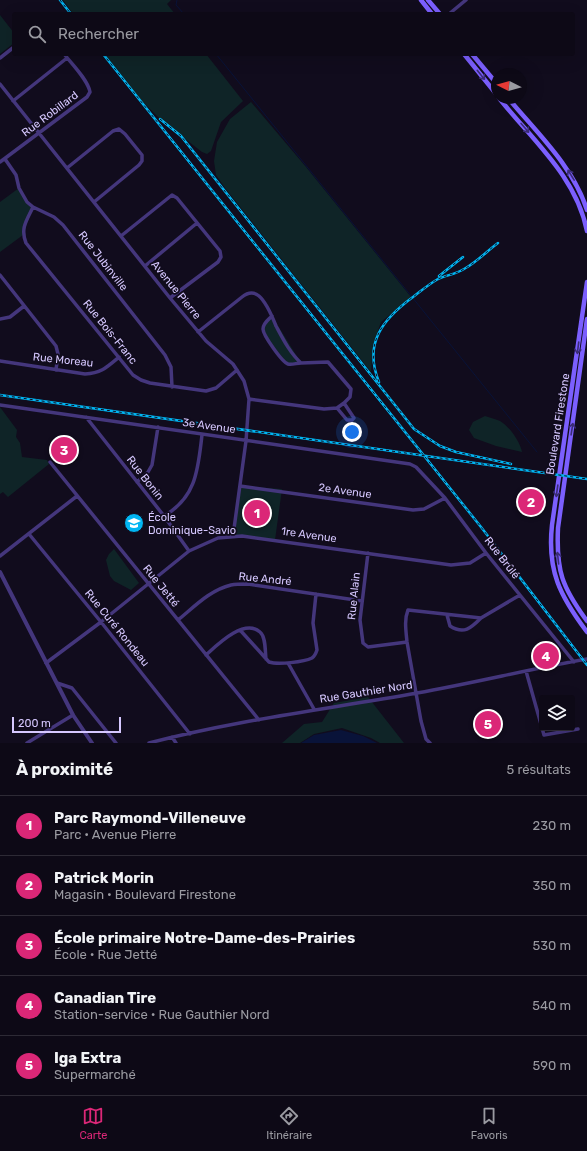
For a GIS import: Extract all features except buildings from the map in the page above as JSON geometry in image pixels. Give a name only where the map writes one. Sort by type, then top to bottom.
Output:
[{"type":"main road","points":[[421,0],[430,12]]},
{"type":"main road","points":[[428,0],[438,12]]},
{"type":"main road","points":[[466,56],[491,88]]},
{"type":"main road","points":[[474,56],[491,77]]},
{"type":"main road","points":[[504,104],[561,171],[574,192],[587,231]]},
{"type":"main road","points":[[513,104],[568,170],[577,186],[587,210]]},
{"type":"main road","name":"Boulevard Firestone","points":[[587,282],[550,538],[550,551],[558,585],[570,610],[587,632]]},
{"type":"main road","name":"Boulevard Firestone","points":[[587,320],[556,547],[558,565],[571,600],[587,621]]},
{"type":"main road","points":[[578,620],[587,636]]},
{"type":"street","points":[[451,12],[466,0]]},
{"type":"street","points":[[0,58],[12,49]]},
{"type":"street","points":[[13,101],[67,58]]},
{"type":"street","name":"Rue Robillard","points":[[0,162],[87,97],[90,92],[89,87],[67,58]]},
{"type":"street","name":"Avenue Pierre","points":[[0,84],[198,332],[211,347],[228,360],[244,380],[249,399],[246,441],[233,536]]},
{"type":"street","points":[[67,168],[113,132],[119,129],[142,155],[142,161],[139,165],[94,202]]},
{"type":"street","name":"Rue Jubinville","points":[[5,159],[16,175],[18,188],[23,197],[33,207],[54,217],[63,225],[165,355],[171,368],[172,387]]},
{"type":"street","points":[[121,236],[172,195],[177,198],[220,251],[222,257],[218,262],[170,298]]},
{"type":"street","name":"Rue Bois-Franc","points":[[33,207],[24,225],[23,235],[26,243],[133,375],[150,383],[200,391],[216,388],[237,370]]},
{"type":"street","points":[[145,266],[197,223]]},
{"type":"street","points":[[0,275],[56,346],[58,354],[56,370]]},
{"type":"street","points":[[198,332],[247,293],[252,292],[258,295],[268,308],[285,343],[301,363]]},
{"type":"street","points":[[0,319],[10,316],[24,306]]},
{"type":"street","points":[[249,399],[324,410],[337,408],[350,397],[351,389],[331,364],[325,361],[290,364],[284,362],[264,334],[264,323],[272,316]]},
{"type":"street","name":"Rue Moreau","points":[[0,361],[85,374],[95,374],[104,370],[118,357]]},
{"type":"street","points":[[337,408],[347,420],[352,420],[353,416],[344,402]]},
{"type":"street","name":"3e Avenue","points":[[0,406],[410,464],[416,467]]},
{"type":"street","name":"Rue Bonin","points":[[86,417],[164,516],[189,551]]},
{"type":"street","points":[[137,482],[148,472],[152,465],[158,428]]},
{"type":"street","points":[[164,516],[188,494],[194,483],[197,474],[202,434]]},
{"type":"street","name":"Rue Jetté","points":[[50,462],[259,720]]},
{"type":"street","name":"Rue Brûlé","points":[[416,467],[445,498],[486,553],[574,662]]},
{"type":"street","name":"2e Avenue","points":[[240,486],[414,510],[424,509],[445,498]]},
{"type":"street","points":[[0,556],[77,496]]},
{"type":"street","name":"Rue Curé Rondeau","points":[[29,534],[190,734]]},
{"type":"street","name":"1re Avenue","points":[[46,663],[101,622],[189,551],[218,538],[242,536],[451,565],[470,563],[486,553]]},
{"type":"street","name":"Rue Alain","points":[[368,553],[360,620],[363,643],[368,648],[407,642]]},
{"type":"street","points":[[0,572],[73,715],[92,743]]},
{"type":"street","name":"Rue André","points":[[178,620],[207,597],[218,590],[232,585],[248,584],[362,601]]},
{"type":"street","points":[[240,630],[269,662],[274,664],[312,658],[316,654],[317,650],[313,623],[316,594]]},
{"type":"street","points":[[447,615],[450,626],[457,631],[466,630],[481,618],[520,595]]},
{"type":"street","points":[[430,743],[426,738],[420,721],[417,693],[405,629],[408,610],[481,618]]},
{"type":"street","points":[[206,655],[232,634],[240,630],[254,629],[259,632],[264,641],[266,659]]},
{"type":"street","name":"Rue Gauthier Nord","points":[[149,743],[172,737],[314,709],[417,693],[587,659]]},
{"type":"street","points":[[288,663],[314,709]]},
{"type":"street","points":[[526,671],[544,735],[578,729]]},
{"type":"street","points":[[57,683],[72,688],[116,743]]},
{"type":"street","points":[[27,743],[73,715]]},
{"type":"street","points":[[172,737],[176,743]]},
{"type":"green space","points":[[63,0],[171,0],[167,4],[173,12],[72,12]]},
{"type":"green space","points":[[0,15],[12,30],[12,45],[0,54]]},
{"type":"green space","points":[[105,56],[208,56],[243,101],[221,122],[211,151],[207,154],[202,152],[161,120],[133,92]]},
{"type":"green space","points":[[251,102],[306,167],[411,297],[381,322],[373,345],[371,372],[216,175],[214,161],[217,142],[230,119]]},
{"type":"green space","points":[[19,188],[23,197],[33,207],[23,235],[0,252],[0,202]]},
{"type":"green space","points":[[272,316],[301,363],[287,363],[264,334],[263,327]]},
{"type":"green space","points":[[0,407],[17,430],[16,437],[20,443],[22,457],[47,460],[49,464],[8,497],[3,492],[0,494]]},
{"type":"green space","points":[[485,416],[500,421],[507,427],[517,439],[522,452],[496,446],[474,438],[469,430],[473,422]]},
{"type":"green space","points":[[240,486],[282,489],[275,540],[233,536]]},
{"type":"green space","points":[[114,549],[139,583],[131,590],[114,581],[110,576],[106,560]]},
{"type":"green space","points":[[368,697],[404,743],[380,743],[371,738],[342,728],[314,734],[300,743],[282,743],[304,724],[322,722],[334,703]]},
{"type":"water","points":[[341,730],[363,736],[377,743],[301,743],[314,735]]},
{"type":"waterway","points":[[177,0],[176,5],[182,12]]},
{"type":"waterway","points":[[218,56],[537,452]]},
{"type":"railway","points":[[60,0],[69,12]]},
{"type":"railway","points":[[105,56],[481,527],[587,665]]},
{"type":"railway","points":[[160,119],[181,136],[414,429],[440,446],[456,452],[511,464]]},
{"type":"railway","points":[[379,382],[373,355],[379,333],[385,323],[402,305],[428,285],[438,279],[458,272],[469,266],[498,243]]},
{"type":"railway","points":[[439,276],[463,257]]},
{"type":"railway","points":[[0,395],[587,479]]},
{"type":"place","name":"École primaire Notre-Dame-des-Prairies","points":[[64,450]]},
{"type":"place","name":"Patrick Morin","points":[[531,502]]},
{"type":"place","name":"Parc Raymond-Villeneuve","points":[[257,513]]},
{"type":"place","name":"École Dominique-Savio","points":[[134,523]]},
{"type":"place","name":"Canadian Tire","points":[[546,656]]},
{"type":"place","name":"Iga Extra","points":[[488,724]]}]
